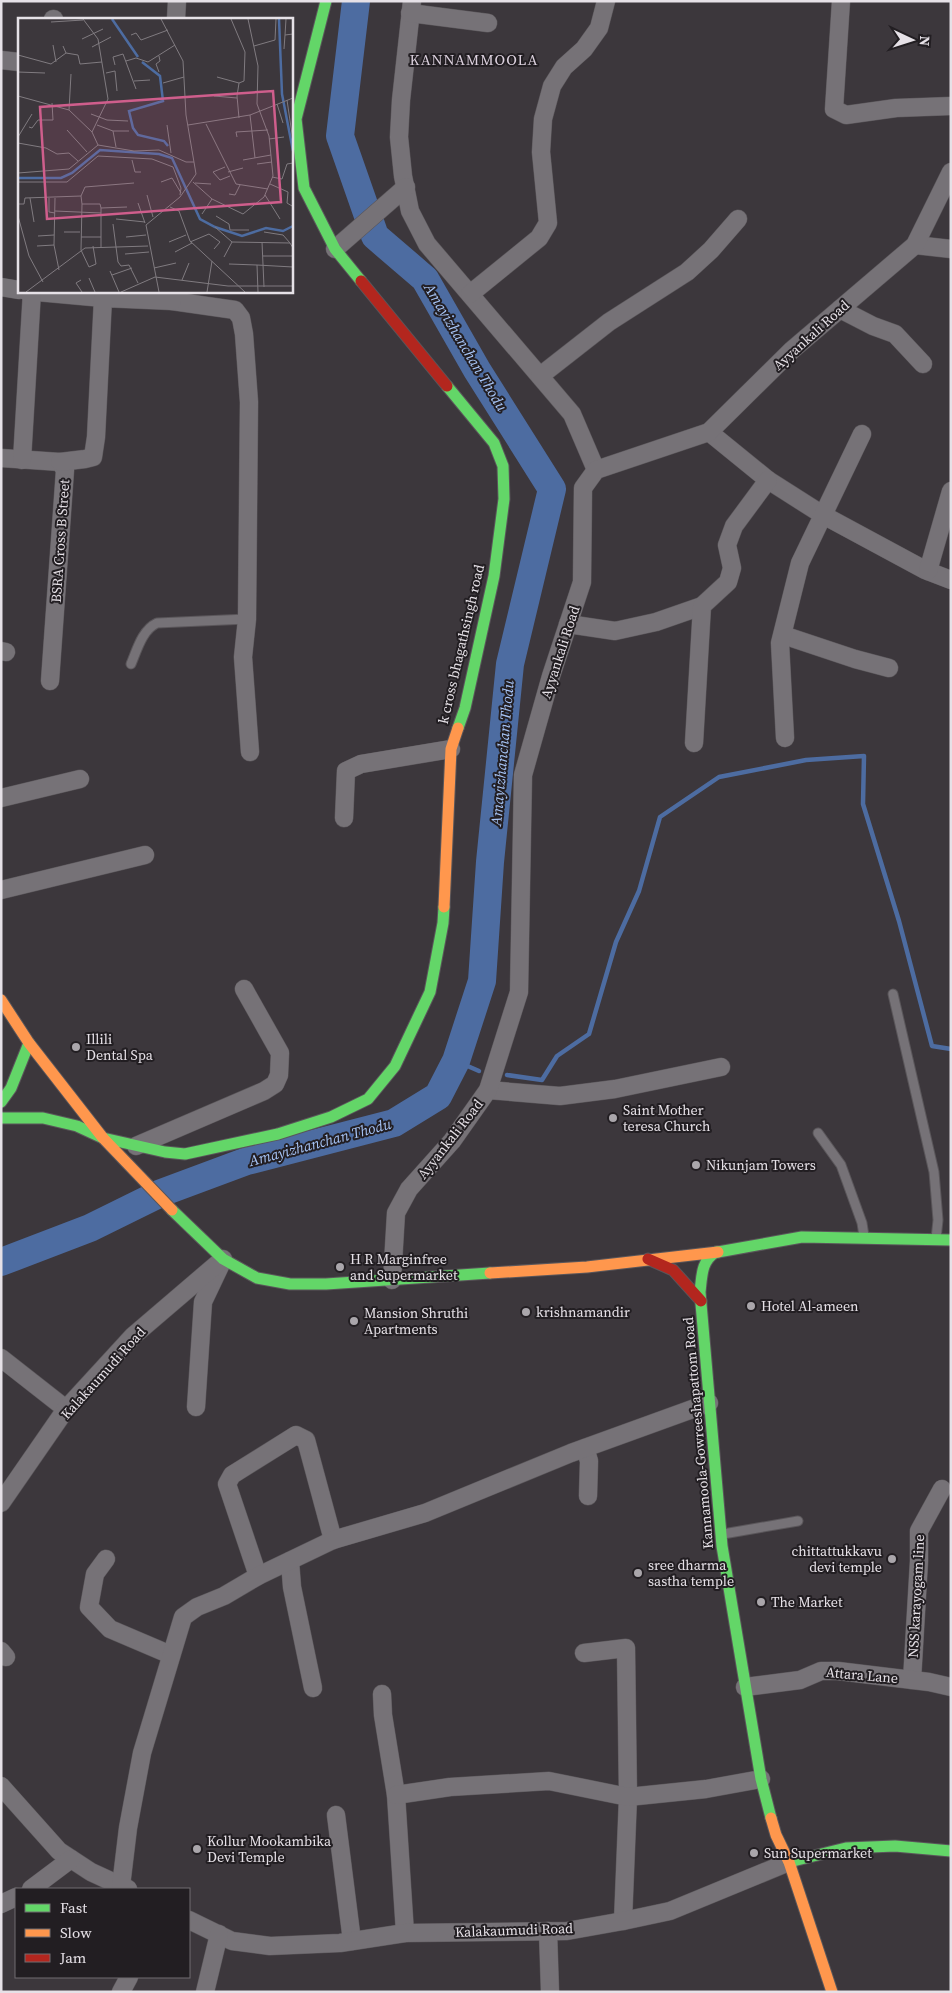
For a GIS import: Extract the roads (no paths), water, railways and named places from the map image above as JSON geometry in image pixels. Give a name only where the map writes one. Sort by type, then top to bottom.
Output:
[{"type":"main road","name":"k cross bhagathsingh road","points":[[102,1138],[185,1154],[278,1134],[331,1117],[368,1099],[382,1083],[395,1066],[430,992],[443,922],[451,750],[465,708],[494,576],[504,499],[503,466],[494,443],[335,249],[304,188],[296,119],[326,1]]},
{"type":"main road","points":[[1,1000],[29,1043],[102,1138],[223,1259],[257,1278],[290,1284],[392,1280],[588,1267],[716,1252],[802,1237],[951,1240]]},
{"type":"main road","points":[[1,1102],[11,1088],[29,1043]]},
{"type":"main road","points":[[1,1118],[43,1118],[77,1126],[102,1138]]},
{"type":"main road","name":"Kannamoola-Gowreeshapattom Road","points":[[716,1252],[707,1257],[704,1262],[700,1292],[720,1534],[761,1779],[776,1835],[789,1862],[832,1992]]},
{"type":"main road","points":[[647,1259],[666,1264],[676,1272],[701,1301]]},
{"type":"main road","name":"Kalakaumudi Road","points":[[789,1862],[846,1848],[895,1846],[951,1851]]},
{"type":"street","points":[[176,18],[177,1]]},
{"type":"street","points":[[470,294],[539,238],[548,223],[541,152],[543,119],[552,86],[564,66],[584,49],[599,28],[606,1]]},
{"type":"street","points":[[841,1],[834,109],[846,115],[896,108],[951,106]]},
{"type":"street","points":[[488,24],[411,7],[400,100],[399,137],[410,212],[427,244],[572,414],[596,470]]},
{"type":"street","points":[[1,60],[18,62]]},
{"type":"street","name":"Ayyankali Road","points":[[392,1280],[396,1213],[409,1190],[452,1140],[488,1090],[518,992],[523,775],[551,676],[582,582],[583,488],[596,470],[709,432],[792,350],[915,246],[951,172]]},
{"type":"street","points":[[335,249],[406,188]]},
{"type":"street","points":[[540,376],[609,322],[687,272],[711,250],[738,219]]},
{"type":"street","points":[[915,246],[951,249]]},
{"type":"street","points":[[1,287],[18,290]]},
{"type":"street","points":[[22,460],[27,292]]},
{"type":"street","points":[[38,292],[103,298],[172,296],[235,310],[241,318],[249,402],[247,619],[243,657],[250,752]]},
{"type":"street","points":[[60,462],[85,460],[93,457],[96,437],[103,298]]},
{"type":"street","points":[[840,309],[873,326],[895,334],[923,364]]},
{"type":"street","points":[[709,432],[768,480],[824,515],[928,571],[951,580]]},
{"type":"street","points":[[785,738],[780,643],[800,563],[862,434]]},
{"type":"street","name":"BSRA Cross B Street","points":[[1,458],[60,462],[65,470],[50,681]]},
{"type":"street","points":[[568,624],[615,631],[656,622],[702,606],[728,582],[732,568],[727,545],[734,526],[768,480]]},
{"type":"street","points":[[928,571],[951,491]]},
{"type":"street","points":[[694,743],[702,606]]},
{"type":"street","points":[[783,634],[855,659],[889,668]]},
{"type":"street","points":[[344,818],[346,771],[361,764],[451,750]]},
{"type":"street","points":[[1,798],[80,779]]},
{"type":"street","points":[[1,890],[145,855]]},
{"type":"street","points":[[136,1146],[264,1091],[275,1084],[279,1075],[280,1053],[244,989]]},
{"type":"street","points":[[488,1090],[560,1096],[615,1089],[721,1067]]},
{"type":"street","points":[[196,1407],[203,1302],[223,1259]]},
{"type":"street","name":"Kalakaumudi Road","points":[[1,1503],[66,1409],[133,1336],[223,1259]]},
{"type":"street","points":[[1,1358],[66,1409]]},
{"type":"street","points":[[1,1786],[59,1851],[91,1872],[125,1887],[128,1828],[142,1753],[183,1617],[197,1607],[224,1596],[258,1576],[332,1540],[426,1514],[585,1448],[709,1403]]},
{"type":"street","points":[[258,1576],[227,1484],[232,1475],[296,1436],[306,1440],[332,1540]]},
{"type":"street","points":[[585,1448],[589,1461],[588,1496]]},
{"type":"street","name":"NSS karayogam line","points":[[912,1680],[919,1531],[942,1489]]},
{"type":"street","points":[[106,1558],[95,1574],[89,1607],[110,1629],[171,1654]]},
{"type":"street","points":[[290,1561],[292,1587],[313,1688]]},
{"type":"street","points":[[584,1653],[626,1648],[628,1797],[623,1921]]},
{"type":"street","name":"Attara Lane","points":[[745,1687],[800,1680],[821,1671],[912,1680],[951,1687]]},
{"type":"street","points":[[382,1694],[383,1715],[396,1795],[405,1932]]},
{"type":"street","points":[[396,1795],[450,1787],[549,1781],[628,1797],[706,1789],[761,1779]]},
{"type":"street","points":[[336,1815],[352,1941]]},
{"type":"street","points":[[32,1888],[70,1858]]},
{"type":"street","name":"Kalakaumudi Road","points":[[190,1920],[232,1941],[270,1946],[352,1941],[405,1932],[567,1931],[670,1911],[789,1862]]},
{"type":"street","points":[[1,1904],[15,1897]]},
{"type":"street","points":[[548,1931],[550,1992]]},
{"type":"street","points":[[205,1992],[219,1934]]},
{"type":"street","points":[[122,1992],[129,1978]]},
{"type":"lane","points":[[131,664],[150,626],[157,623],[247,619]]},
{"type":"lane","points":[[893,994],[934,1172],[938,1220],[936,1240]]},
{"type":"lane","points":[[818,1133],[841,1166],[862,1223],[865,1239]]},
{"type":"lane","points":[[720,1534],[798,1521]]},
{"type":"waterway","name":"Amayizhanchan Thodu","points":[[1,1262],[90,1228],[161,1193],[247,1161],[394,1123],[438,1096],[456,1061],[482,981],[490,862],[510,664],[552,489],[477,370],[425,279],[375,236],[340,136],[356,1]]},
{"type":"waterway","points":[[507,1075],[542,1080],[557,1056],[589,1034],[616,942],[639,891],[660,817],[719,777],[806,760],[864,756],[863,804],[899,921],[932,1046],[951,1049]]},
{"type":"waterway","points":[[456,1061],[479,1071]]},
{"type":"place","name":"Illili Dental Spa","points":[[76,1047]]},
{"type":"place","name":"Saint Mother teresa Church","points":[[613,1118]]},
{"type":"place","name":"Nikunjam Towers","points":[[696,1165]]},
{"type":"place","name":"H R Marginfree and Supermarket","points":[[340,1267]]},
{"type":"place","name":"Hotel Al-ameen","points":[[751,1306]]},
{"type":"place","name":"krishnamandir","points":[[526,1312]]},
{"type":"place","name":"Mansion Shruthi Apartments","points":[[354,1321]]},
{"type":"place","name":"chittattukkavu devi temple","points":[[892,1559]]},
{"type":"place","name":"sree dharma sastha temple","points":[[638,1573]]},
{"type":"place","name":"The Market","points":[[761,1602]]},
{"type":"place","name":"Kollur Mookambika Devi Temple","points":[[197,1849]]},
{"type":"place","name":"Sun Supermarket","points":[[754,1853]]},
{"type":"district","name":"KANNAMMOOLA","points":[[474,59]]}]
